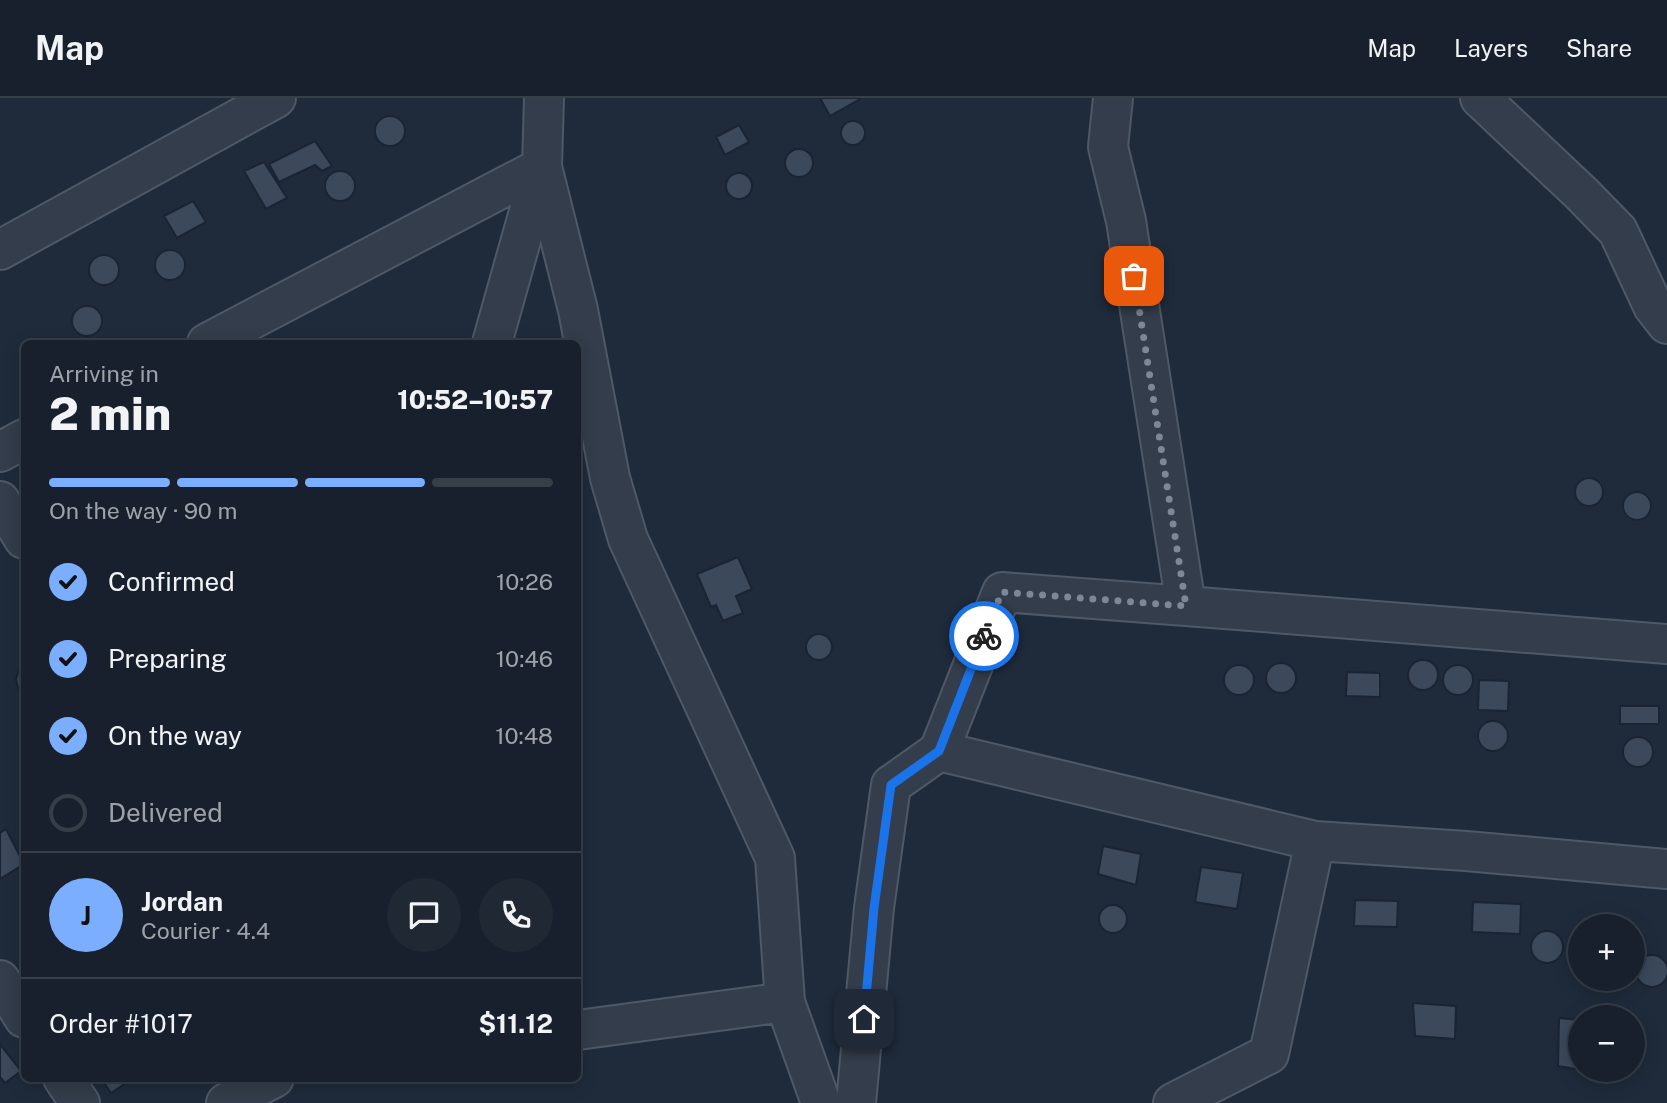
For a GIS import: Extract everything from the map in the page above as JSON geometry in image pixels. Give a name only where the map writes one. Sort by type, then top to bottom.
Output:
[{"type":"street","points":[[0,250],[276,98]]},
{"type":"street","points":[[493,340],[542,167],[544,98]]},
{"type":"street","points":[[1113,98],[1108,147],[1126,221],[1186,606]]},
{"type":"street","points":[[1480,98],[1618,231],[1653,306],[1667,324]]},
{"type":"street","points":[[213,340],[542,167]]},
{"type":"street","points":[[542,167],[578,310],[610,478],[628,539],[775,858],[785,1002],[821,1103]]},
{"type":"street","points":[[0,452],[21,441]]},
{"type":"street","points":[[0,501],[21,534]]},
{"type":"street","points":[[856,1103],[874,908],[891,785],[939,751],[1002,592],[1667,644]]},
{"type":"street","points":[[939,751],[1315,841],[1667,869]]},
{"type":"street","points":[[1173,1103],[1269,1054],[1315,841]]},
{"type":"street","points":[[0,980],[21,1013]]},
{"type":"street","points":[[581,1030],[785,1002]]},
{"type":"street","points":[[67,1082],[80,1103]]},
{"type":"street","points":[[229,1102],[266,1082]]},
{"type":"building","points":[[820,98],[860,98],[860,99],[830,116]]},
{"type":"building","points":[[390,116],[401,120],[405,131],[401,142],[390,146],[379,142],[375,131],[379,120]]},
{"type":"building","points":[[853,121],[861,125],[865,133],[861,141],[853,145],[845,141],[841,133],[845,125]]},
{"type":"building","points":[[739,125],[749,142],[725,155],[716,137]]},
{"type":"building","points":[[315,141],[332,166],[322,171],[315,165],[279,182],[269,164]]},
{"type":"building","points":[[799,149],[809,153],[813,163],[809,173],[799,177],[789,173],[785,163],[789,153]]},
{"type":"building","points":[[264,162],[287,198],[266,209],[244,171]]},
{"type":"building","points":[[340,171],[351,175],[355,186],[351,197],[340,201],[329,197],[325,186],[329,175]]},
{"type":"building","points":[[739,173],[749,176],[752,186],[749,196],[739,199],[729,196],[726,186],[729,176]]},
{"type":"building","points":[[193,201],[206,222],[177,238],[164,216]]},
{"type":"building","points":[[170,250],[181,254],[185,265],[181,276],[170,280],[159,276],[155,265],[159,254]]},
{"type":"building","points":[[104,255],[115,259],[119,270],[115,281],[104,285],[93,281],[89,270],[93,259]]},
{"type":"building","points":[[87,306],[98,310],[102,321],[98,332],[87,336],[76,332],[72,321],[76,310]]},
{"type":"building","points":[[1589,478],[1599,482],[1603,492],[1599,502],[1589,506],[1579,502],[1575,492],[1579,482]]},
{"type":"building","points":[[1637,492],[1647,496],[1651,506],[1647,516],[1637,520],[1627,516],[1623,506],[1627,496]]},
{"type":"building","points":[[738,557],[752,589],[736,596],[743,613],[723,621],[716,605],[711,607],[697,574]]},
{"type":"building","points":[[819,634],[828,638],[832,647],[828,656],[819,660],[810,656],[806,647],[810,638]]},
{"type":"building","points":[[1423,660],[1434,664],[1438,675],[1434,686],[1423,690],[1412,686],[1408,675],[1412,664]]},
{"type":"building","points":[[1281,663],[1292,667],[1296,678],[1292,689],[1281,693],[1270,689],[1266,678],[1270,667]]},
{"type":"building","points":[[1239,665],[1250,669],[1254,680],[1250,691],[1239,695],[1228,691],[1224,680],[1228,669]]},
{"type":"building","points":[[1458,665],[1469,669],[1473,680],[1469,691],[1458,695],[1447,691],[1443,680],[1447,669]]},
{"type":"building","points":[[21,669],[21,691],[16,679]]},
{"type":"building","points":[[1347,672],[1380,673],[1380,697],[1346,696]]},
{"type":"building","points":[[1479,680],[1509,681],[1508,711],[1478,710]]},
{"type":"building","points":[[1620,706],[1659,706],[1659,724],[1620,724]]},
{"type":"building","points":[[1493,721],[1504,725],[1508,736],[1504,747],[1493,751],[1482,747],[1478,736],[1482,725]]},
{"type":"building","points":[[1638,737],[1649,741],[1653,752],[1649,763],[1638,767],[1627,763],[1623,752],[1627,741]]},
{"type":"building","points":[[6,829],[21,858],[21,866],[0,879],[0,833]]},
{"type":"building","points":[[1103,846],[1141,854],[1136,885],[1098,874]]},
{"type":"building","points":[[1201,867],[1243,873],[1237,909],[1195,902]]},
{"type":"building","points":[[1355,900],[1398,901],[1397,927],[1354,926]]},
{"type":"building","points":[[1473,902],[1521,904],[1520,934],[1472,932]]},
{"type":"building","points":[[1113,905],[1123,909],[1127,919],[1123,929],[1113,933],[1103,929],[1099,919],[1103,909]]},
{"type":"building","points":[[1547,931],[1558,936],[1563,947],[1558,958],[1547,963],[1536,958],[1531,947],[1536,936]]},
{"type":"building","points":[[1652,955],[1658,957],[1668,971],[1663,982],[1652,987],[1645,984],[1645,958]]},
{"type":"building","points":[[1413,1003],[1456,1006],[1455,1039],[1415,1036]]},
{"type":"building","points":[[1559,1018],[1568,1019],[1568,1068],[1558,1066]]},
{"type":"building","points":[[0,1044],[21,1071],[5,1083],[0,1077]]},
{"type":"building","points":[[104,1082],[127,1082],[111,1093]]},
{"type":"way so far","points":[[984,636],[1002,592],[1186,606],[1134,276]]},
{"type":"route","points":[[864,1019],[874,908],[891,785],[939,751],[984,636]]}]
